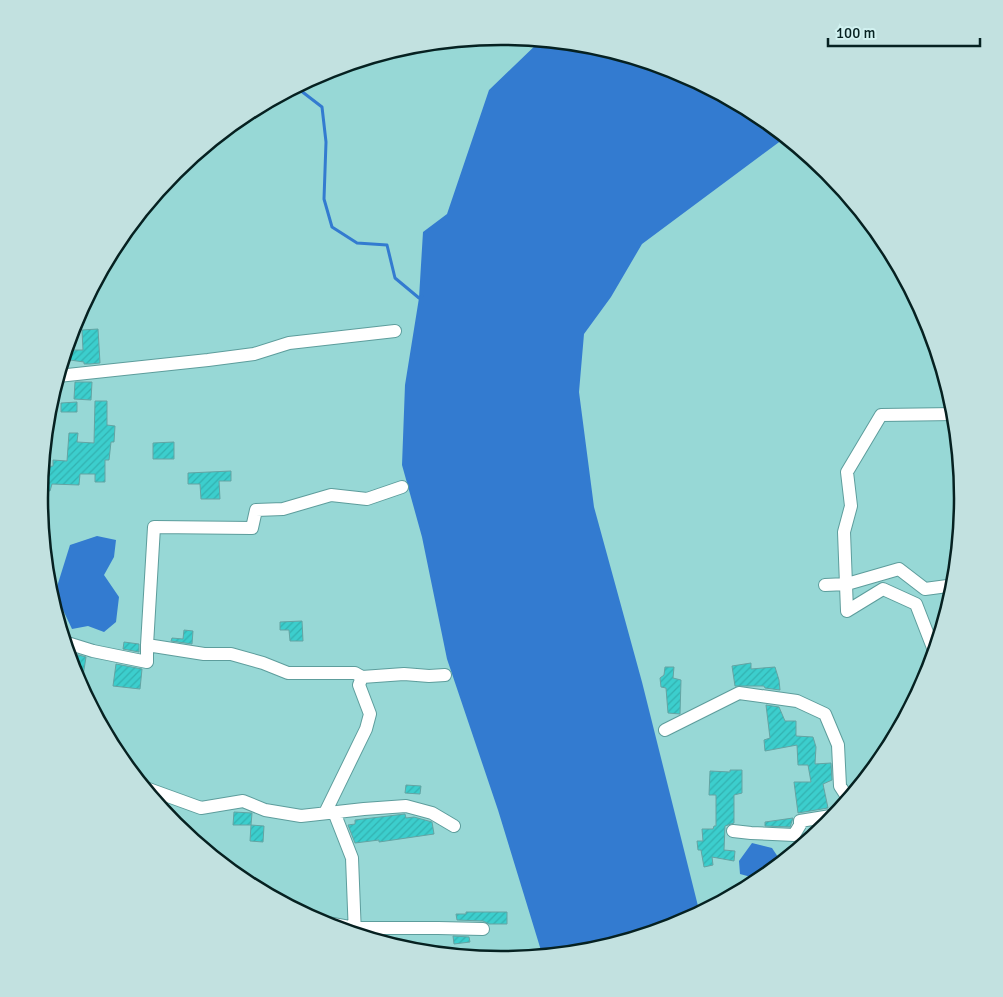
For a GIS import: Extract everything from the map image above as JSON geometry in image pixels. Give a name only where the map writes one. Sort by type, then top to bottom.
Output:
[{"type":"street","points":[[65,375],[254,354],[289,343],[395,331]]},
{"type":"street","points":[[931,643],[916,604],[883,589],[847,611],[844,532],[851,506],[847,472],[881,415],[947,414]]},
{"type":"street","points":[[72,645],[92,651],[147,662],[154,527],[252,528],[256,510],[283,509],[331,495],[367,499],[402,487]]},
{"type":"street","points":[[825,585],[847,584],[899,569],[926,589],[946,586]]},
{"type":"street","points":[[147,645],[204,654],[231,654],[263,663],[288,673],[355,673],[362,677],[404,674],[445,676]]},
{"type":"street","points":[[329,813],[366,729],[370,714],[359,685],[362,677]]},
{"type":"street","points":[[664,730],[739,693],[797,701],[825,714],[838,744],[840,786],[845,794]]},
{"type":"street","points":[[156,792],[201,808],[243,801],[265,810],[301,816],[406,806],[432,813],[454,826]]},
{"type":"street","points":[[329,813],[352,858],[355,928]]},
{"type":"street","points":[[733,830],[751,833],[794,835],[800,825],[800,820],[824,817]]},
{"type":"street","points":[[368,932],[483,929]]},
{"type":"water","points":[[534,46],[590,54],[619,60],[647,69],[702,92],[753,121],[781,141],[642,244],[611,297],[584,334],[579,392],[594,507],[642,682],[698,907],[647,928],[619,937],[541,950],[498,810],[447,659],[422,537],[402,465],[405,385],[419,298],[423,232],[447,214],[489,90]]},
{"type":"water","points":[[97,536],[116,540],[114,557],[104,575],[119,597],[116,622],[104,632],[88,626],[72,629],[61,605],[57,587],[70,545]]},
{"type":"water","points":[[752,843],[772,848],[778,857],[751,877],[740,874],[739,861]]},
{"type":"building","points":[[98,329],[100,363],[84,364],[84,362],[70,360],[73,350],[83,350],[82,330]]},
{"type":"building","points":[[75,382],[92,382],[91,400],[74,399]]},
{"type":"building","points":[[95,401],[107,401],[107,425],[115,426],[114,442],[111,442],[109,460],[105,460],[105,482],[95,482],[95,474],[80,474],[79,485],[52,484],[50,491],[48,491],[49,466],[53,466],[53,460],[67,461],[69,433],[78,433],[77,442],[94,443]]},
{"type":"building","points":[[77,402],[77,412],[61,412],[61,403]]},
{"type":"building","points":[[174,442],[174,459],[153,459],[153,443]]},
{"type":"building","points":[[231,471],[231,481],[219,481],[220,499],[201,499],[200,484],[188,484],[188,473]]},
{"type":"building","points":[[302,621],[303,641],[290,641],[289,630],[280,630],[280,622]]},
{"type":"building","points":[[184,630],[193,631],[192,644],[171,641],[172,638],[183,639]]},
{"type":"building","points":[[124,642],[139,644],[139,652],[123,649]]},
{"type":"building","points":[[76,654],[86,657],[83,673]]},
{"type":"building","points":[[751,663],[751,669],[775,667],[780,690],[765,688],[764,686],[735,686],[732,666]]},
{"type":"building","points":[[116,664],[142,669],[140,689],[113,686]]},
{"type":"building","points":[[665,667],[674,667],[673,678],[681,680],[680,714],[668,713],[666,688],[661,687],[660,678],[664,675]]},
{"type":"building","points":[[766,705],[779,707],[785,721],[796,721],[796,736],[813,737],[816,747],[815,764],[831,763],[832,780],[823,784],[828,808],[798,813],[794,782],[811,782],[808,765],[798,765],[797,745],[765,751],[764,740],[770,738]]},
{"type":"building","points":[[730,770],[742,770],[742,793],[734,795],[734,823],[725,826],[724,850],[735,851],[734,861],[712,857],[713,865],[704,867],[701,850],[698,850],[697,841],[703,841],[702,829],[713,829],[716,826],[716,795],[709,795],[710,771],[730,772]]},
{"type":"building","points":[[406,785],[421,786],[420,794],[405,793]]},
{"type":"building","points":[[234,812],[252,813],[251,825],[233,825]]},
{"type":"building","points":[[405,814],[406,818],[414,817],[432,822],[434,834],[379,842],[379,840],[355,843],[348,825],[355,824],[355,820]]},
{"type":"building","points":[[793,818],[790,827],[765,826],[765,822]]},
{"type":"building","points":[[251,825],[264,826],[263,842],[250,841]]},
{"type":"building","points":[[466,912],[507,912],[507,924],[457,920],[456,914],[466,914]]},
{"type":"building","points":[[453,936],[469,937],[470,942],[454,944]]},
{"type":"waterway","points":[[302,92],[322,107],[326,142],[324,199],[332,227],[357,243],[387,245],[395,278],[419,298],[422,296]]}]
